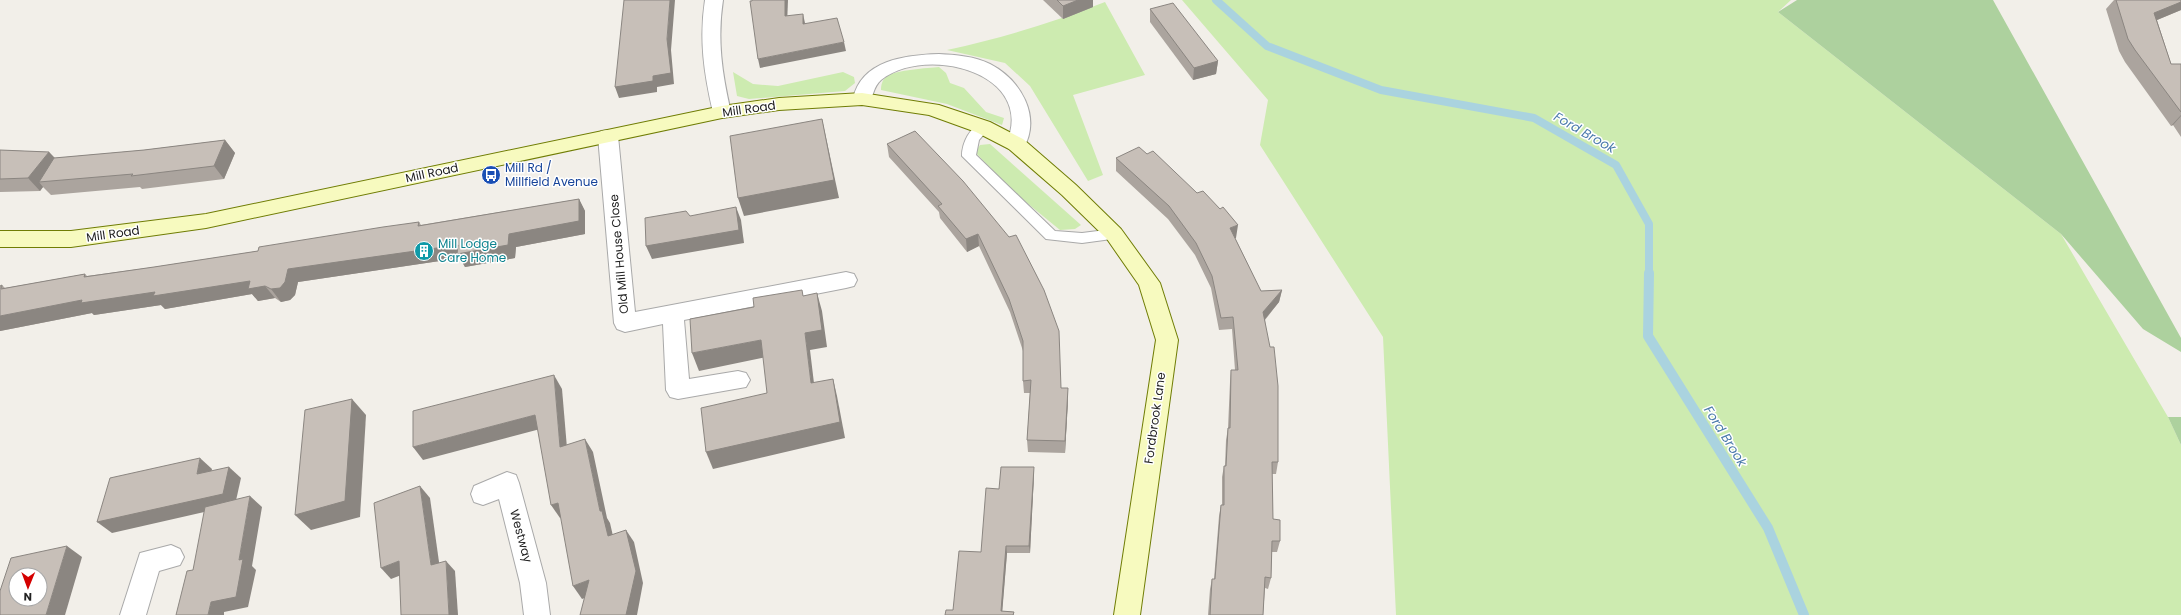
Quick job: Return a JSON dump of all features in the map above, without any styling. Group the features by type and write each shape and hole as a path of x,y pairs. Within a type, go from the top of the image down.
{"street":[{"path":"714,0 709,35 710,65 722,112"},
{"path":"862,99 865,86 871,78 884,69 903,64 932,59 960,62 983,68 1008,88 1017,104 1022,116 1022,129 1016,144"},
{"name":"Mill Road","path":"0,239 71,239 206,221 722,112 779,104 862,99 903,104"},
{"name":"Fordbrook Lane","path":"903,104 932,109 983,127 1016,144 1069,190 1114,234 1149,283 1167,340 1127,615"},
{"name":"Old Mill House Close","path":"608,136 625,323 846,280"},
{"path":"673,314 678,390 738,380"},
{"name":"Westway","path":"483,494 507,482 533,582 537,615"},
{"path":"133,615 149,561 171,557"}],"lane":[{"path":"983,127 972,137 969,148 969,156 1051,235 1064,238 1087,239 1114,234"}],"green space":[{"path":"1182,0 1791,0 1778,12 2061,234 2168,417 2181,445 2181,615 1396,615 1383,337 1260,145 1268,100"},
{"path":"1797,0 1993,0 2181,338 2181,352 2143,329 2061,234 1778,12"},
{"path":"1105,2 1145,75 1073,95 1103,175 1088,181 1030,86 1005,63 947,50 1027,29 1066,17"},
{"path":"939,67 946,73 950,83 964,88 986,112 1004,118 1002,125 947,104 881,90 884,79 891,74"},
{"path":"733,72 753,84 778,86 843,72 854,77 855,83 845,91 749,99 737,96"},
{"path":"990,144 1081,225 1075,229 1060,230 1011,190 975,152 980,145"},
{"path":"2168,417 2181,417 2181,445"}],"building":[{"path":"624,0 670,0 667,39 671,73 653,76 653,81 615,87"},
{"path":"785,0 785,16 803,14 803,24 837,18 844,42 758,59 750,1"},
{"path":"1057,0 1078,0 1063,6"},
{"path":"2116,0 2181,0 2181,2 2154,13 2171,64 2181,64 2181,112 2128,39"},
{"path":"1173,3 1218,61 1194,68 1150,9"},
{"path":"822,119 834,180 738,198 730,136"},
{"path":"915,131 963,181 1009,237 1016,235 1044,290 1059,331 1061,388 1068,388 1065,441 1027,440 1031,380 1023,381 1023,341 1009,299 978,234 966,239 938,206 942,204 887,144"},
{"path":"225,140 214,166 131,176 133,174 39,182 54,158 144,150"},
{"path":"1139,147 1147,154 1153,151 1197,193 1203,191 1220,209 1223,207 1238,225 1230,228 1261,291 1282,290 1263,312 1270,347 1274,347 1278,386 1278,462 1272,462 1273,519 1280,520 1280,541 1272,541 1271,578 1265,577 1263,615 1210,615 1212,579 1215,579 1221,505 1224,505 1224,466 1226,466 1228,428 1230,428 1231,370 1238,370 1233,317 1221,318 1212,276 1196,243 1169,206 1116,158"},
{"path":"0,150 49,152 28,178 0,179"},
{"path":"579,199 579,221 509,234 508,245 457,254 458,245 288,269 285,282 280,288 271,289 265,286 248,289 250,281 153,296 155,292 81,303 82,300 0,316 0,286 2,285 1,289 85,274 84,277 154,267 258,251 259,247 383,227 419,222 418,226"},
{"path":"736,207 739,230 646,246 645,218 686,211 690,216"},
{"path":"802,290 803,296 817,293 822,330 805,333 811,383 833,379 840,422 706,452 701,408 767,393 761,340 692,353 690,319 754,307 753,298"},
{"path":"554,375 560,447 585,439 600,511 602,511 608,536 626,530 636,571 626,615 580,615 589,580 573,586 558,503 551,505 535,415 413,447 413,411"},
{"path":"352,399 345,501 295,515 305,410"},
{"path":"200,458 197,474 229,467 223,494 97,522 110,478"},
{"path":"1001,467 1034,467 1029,546 1006,546 1001,611 1014,612 1013,615 945,615 946,610 953,610 959,551 981,552 986,488 999,489"},
{"path":"420,486 431,565 446,561 449,615 401,615 399,561 381,568 374,503"},
{"path":"250,496 239,560 243,559 236,597 211,602 208,615 176,615 187,571 193,570 205,507"},
{"path":"67,546 46,615 0,615 0,591 11,558"}],"waterway":[{"name":"Ford Brook","path":"1216,0 1267,46 1381,90 1534,118 1616,165 1649,224 1649,273"},
{"name":"Ford Brook","path":"1649,273 1648,336 1768,528 1804,615"}],"place":[{"name":"Mill Rd / Millfield Avenue","path":"491,175"},
{"name":"Mill Lodge Care Home","path":"424,251"}]}
